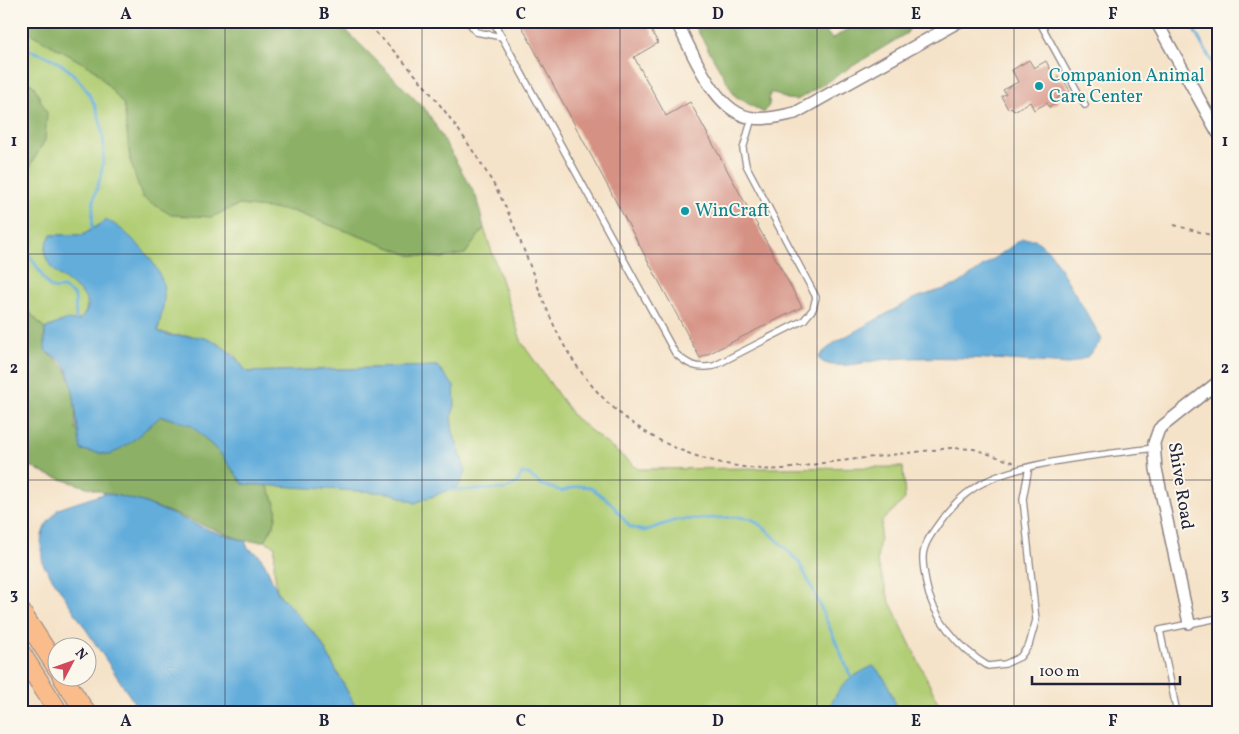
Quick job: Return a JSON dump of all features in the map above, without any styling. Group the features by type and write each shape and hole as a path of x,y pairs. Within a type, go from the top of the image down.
{"highway":[{"path":"21,612 48,654"},
{"path":"21,653 59,713"},
{"path":"68,686 86,713"}],"street":[{"path":"676,21 719,99 733,112 752,118 772,118 795,113 944,25 960,21"},
{"path":"1156,21 1218,133"},
{"name":"Shive Road","path":"1188,623 1156,469 1155,436 1160,429 1218,382"}],"lane":[{"path":"468,21 476,32 502,37"},
{"path":"493,21 675,353 686,363 699,368 714,366 804,320 813,309 816,297 746,165 743,149 752,118"},
{"path":"1038,21 1085,105"},
{"path":"1030,467 1023,499 1036,620 1029,644 1020,657 1005,664 988,666 960,646 940,618 928,590 922,559 927,540 947,510 974,488 999,476 1030,467 1154,448"},
{"path":"1177,713 1160,630 1218,618"}],"path":[{"path":"364,21 425,84 455,124 494,186 559,335 580,370 601,397 650,436 683,452 724,464 764,469 950,448 974,449 1030,467"},
{"path":"1174,225 1218,237"}],"green space":[{"path":"21,21 337,21 427,111 476,196 484,228 465,254 442,258 410,255 292,211 239,205 211,217 171,215 142,197 130,160 124,105 95,70 21,28"},
{"path":"692,21 746,21 752,25 759,21 840,21 825,30 832,39 861,21 913,21 907,33 797,100 787,99 770,92 769,105 764,113 735,96"},
{"path":"21,28 95,70 124,105 130,160 211,217 239,205 292,211 410,255 465,254 484,228 522,343 574,417 638,469 903,467 905,499 882,521 877,561 890,602 943,713 356,713 277,590 274,569 275,546 265,541 276,519 276,507 267,485 391,493 415,503 439,494 466,471 453,432 451,418 455,405 445,375 437,366 246,372 234,354 190,336 175,336 158,331 164,291 148,256 107,220 83,235 51,235 59,275 69,281 82,294 85,298 86,310 85,314 76,321 52,325 45,329 21,303 21,182 45,140 34,86 21,78"},
{"path":"21,78 34,86 47,113 45,140 21,182"},
{"path":"21,303 45,329 44,340 48,354 64,368 73,386 76,430 161,416 191,425 221,454 243,484 267,485 276,507 276,519 265,541 245,541 143,502 48,475 21,461"}],"water":[{"path":"107,220 125,232 143,250 158,271 164,297 158,331 169,335 198,337 215,342 229,352 247,372 437,366 454,386 455,405 451,418 453,432 466,471 459,486 415,503 391,493 243,484 221,454 191,425 161,416 131,442 110,455 81,450 70,378 61,361 45,350 45,329 65,320 78,321 87,309 86,300 79,291 48,263 45,250 51,235 83,235"},
{"path":"1022,239 1035,239 1051,253 1099,334 1102,340 1087,357 1069,364 979,358 934,358 889,359 852,365 833,365 819,359 820,355 834,343 915,298 957,285"},
{"path":"106,493 143,502 212,531 245,541 248,548 259,555 265,564 278,593 320,640 359,713 141,713 98,648 98,636 90,636 43,564 42,534 58,509"},
{"path":"873,666 886,681 899,713 827,713 840,689 850,679"}],"building":[{"name":"WinCraft","path":"519,21 646,21 658,43 634,57 666,116 690,102 802,307 700,358"},
{"name":"Companion Animal Care Center","path":"1029,60 1034,68 1046,61 1054,76 1057,75 1060,81 1063,79 1070,91 1057,98 1059,102 1049,107 1047,103 1034,110 1030,102 1014,111 1012,107 1008,109 1001,96 1006,94 1003,90 1018,82 1012,70"}],"waterway":[{"path":"1189,21 1218,73"},
{"path":"21,49 42,54 60,63 75,76 87,91 96,109 102,128 104,148 101,173 93,203 92,230"},
{"path":"21,245 49,286 64,288 75,296 76,320"},
{"path":"449,490 506,489 517,483 522,473 528,474 542,485 562,491 579,486 590,487 610,502 630,527 644,531 676,520 738,517 752,519 768,531 799,562 851,677"}],"place":[{"name":"Companion Animal Care Center","path":"1039,86"},
{"name":"WinCraft","path":"685,211"}]}
